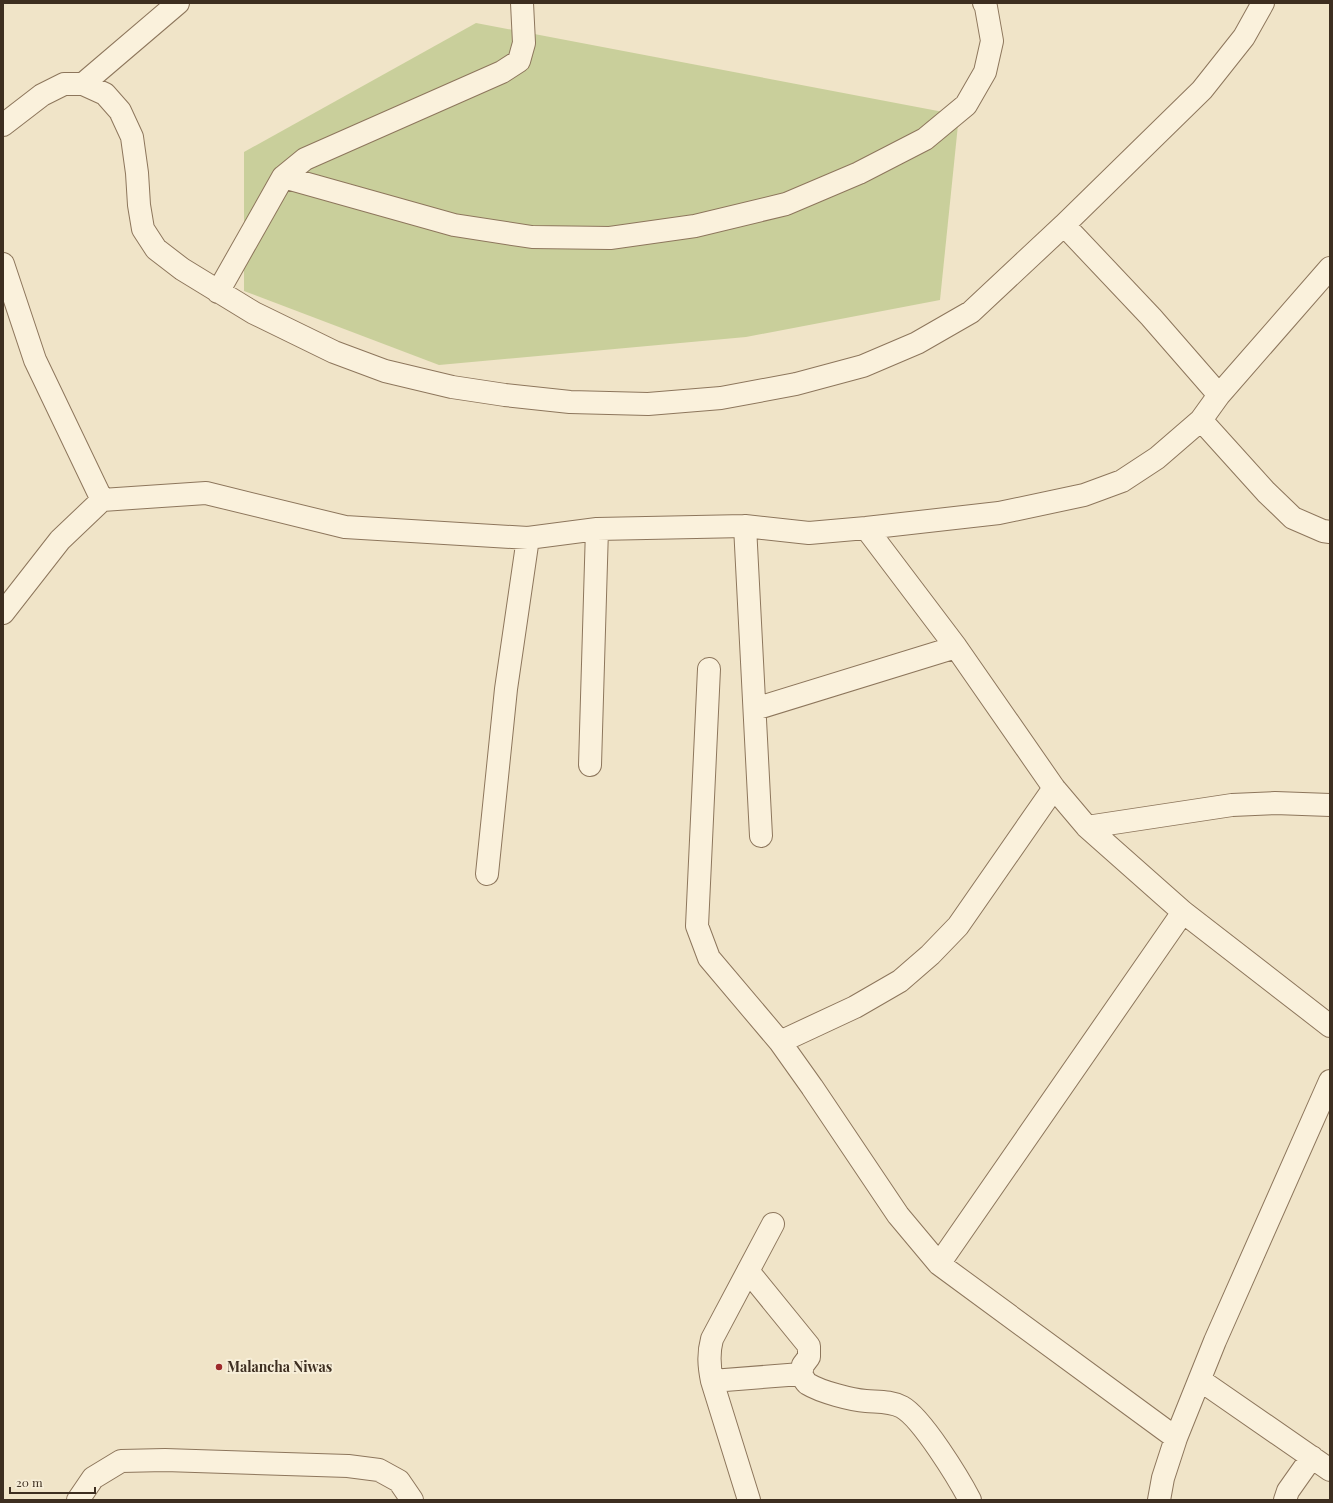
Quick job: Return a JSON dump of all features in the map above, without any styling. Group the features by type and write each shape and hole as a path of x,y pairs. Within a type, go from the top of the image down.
{"street":[{"path":"83,84 178,3"},
{"path":"218,292 283,177 306,159 502,72 519,61 524,43 522,3"},
{"path":"283,177 454,225 532,237 610,238 695,226 786,204 859,173 925,139 966,105 985,72 992,41 984,3"},
{"path":"3,125 42,95 64,84 83,84 104,94 120,111 132,137 143,230 156,249 182,269 254,313 334,352 385,371 452,387 505,395 570,402 648,404 721,398 796,384 863,366 917,343 971,312 1064,225 1202,90 1244,37 1263,3"},
{"path":"1064,225 1151,317 1219,395"},
{"path":"3,264 35,360 102,500"},
{"path":"3,613 60,540 102,500 206,493 345,527 528,538 597,529 745,526 809,533 999,513 1084,495 1122,482 1157,458 1201,420 1219,395 1330,268"},
{"path":"1201,420 1266,492 1294,518 1322,531 1330,532"},
{"path":"745,526 761,836"},
{"path":"866,528 956,647 1054,788 1087,827 1183,912 1326,1017"},
{"path":"590,765 597,529"},
{"path":"486,874 506,689 528,538"},
{"path":"755,709 956,647"},
{"path":"709,669 697,926 709,958 780,1042 898,1215 939,1264 1176,1438"},
{"path":"780,1042 855,1007 900,981 930,955 958,926 1054,788"},
{"path":"1087,827 1232,805 1275,803 1330,804"},
{"path":"939,1264 1183,912"},
{"path":"1159,1500 1163,1478 1176,1438 1215,1341 1330,1081"},
{"path":"749,1500 712,1382 709,1366 709,1352 712,1339 773,1224"},
{"path":"748,1271 809,1346 809,1356 803,1366 801,1374"},
{"path":"712,1382 801,1374"},
{"path":"801,1374 808,1383 845,1398 866,1401 885,1401 903,1407 934,1442 970,1500"},
{"path":"1200,1380 1330,1470"},
{"path":"1285,1500 1288,1491 1312,1457"},
{"path":"78,1500 93,1478 120,1461 165,1460 348,1466 379,1470 400,1481 412,1500"}],"green space":[{"path":"476,23 959,115 940,300 746,337 439,365 244,291 244,152"}],"place":[{"name":"Malancha Niwas","path":"219,1367"}]}
